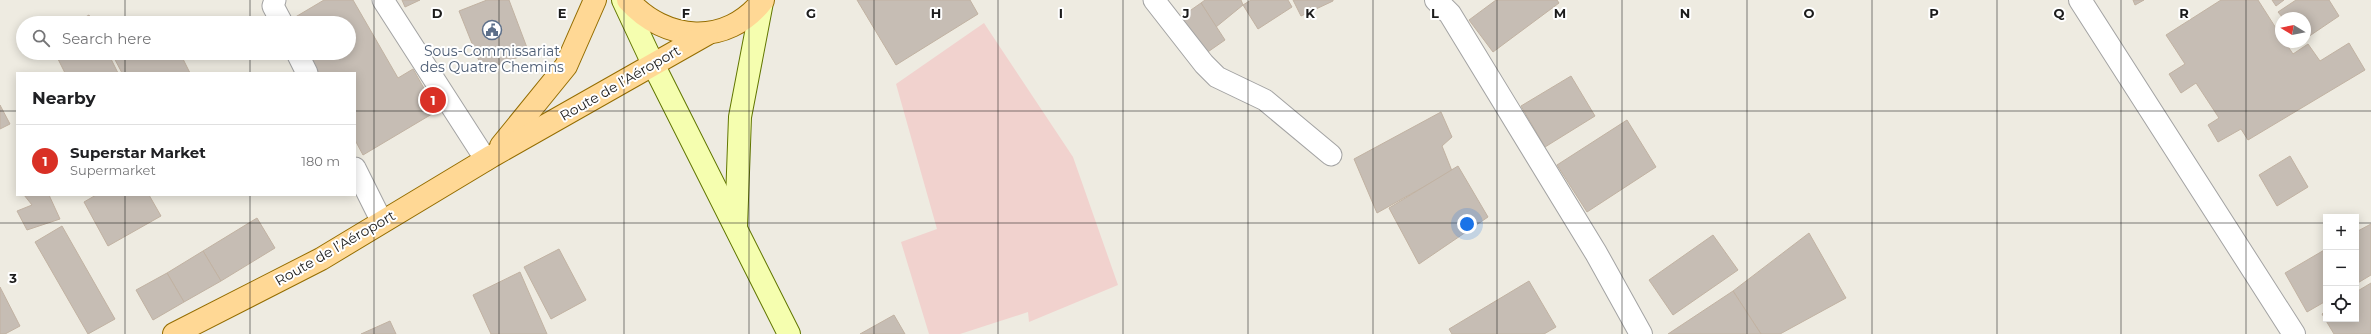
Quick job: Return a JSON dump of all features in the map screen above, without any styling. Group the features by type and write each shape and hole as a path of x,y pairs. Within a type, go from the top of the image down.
{"main road":[{"name":"Route de l’Aéroport","path":"489,158 566,66 595,0"},
{"path":"623,0 653,64 789,334"},
{"path":"628,0 641,14 671,30 707,34"},
{"name":"Route de l’Aéroport","path":"174,334 321,260 489,158 653,64 707,34 737,23 762,1"},
{"path":"736,228 740,117 762,1"}],"street":[{"path":"1436,0 1450,14 1596,253 1641,334"},
{"path":"2080,0 2294,334"}],"lane":[{"path":"275,0 273,6 278,16"},
{"path":"383,0 489,158"},
{"path":"1154,0 1204,64 1217,77 1264,100 1331,155"},
{"path":"300,60 306,72"},
{"path":"356,170 382,222"}],"shaded area":[{"path":"984,23 1073,157 1118,285 1029,322 1028,312 960,334 929,334 901,242 937,229 896,84"}],"building":[{"path":"324,0 353,0 398,78 413,69 437,111 363,155 356,142 356,72 315,72 309,60 356,60 356,16 297,16"},
{"path":"402,0 420,0 405,7"},
{"path":"487,0 509,0 529,53 483,71 459,11"},
{"path":"857,0 970,0 978,14 896,65"},
{"path":"1205,0 1241,0 1243,5 1216,27 1201,3"},
{"path":"1251,0 1288,0 1292,7 1258,29 1243,5"},
{"path":"1293,0 1333,0 1333,1 1301,16"},
{"path":"1496,0 1557,0 1559,3 1493,52 1469,20"},
{"path":"2133,0 2144,0 2135,5"},
{"path":"2221,0 2258,0 2275,27 2275,48 2289,48 2293,54 2302,48 2311,48 2320,61 2349,43 2365,70 2248,140 2241,129 2218,142 2208,125 2219,118 2196,83 2181,93 2169,74 2185,64 2166,35"},
{"path":"2272,0 2284,0 2276,6"},
{"path":"2296,0 2329,0 2339,16 2311,35 2311,12 2278,12"},
{"path":"1201,3 1225,40 1202,56 1178,19"},
{"path":"58,60 112,60 118,72 64,72"},
{"path":"115,60 184,60 190,72 121,72"},
{"path":"1571,76 1595,116 1545,147 1521,106"},
{"path":"0,105 10,124 0,129"},
{"path":"1441,112 1452,137 1442,146 1452,171 1377,213 1354,159"},
{"path":"1627,120 1656,167 1587,212 1557,165"},
{"path":"2290,156 2308,187 2277,206 2259,175"},
{"path":"1458,166 1488,217 1419,264 1389,208"},
{"path":"25,196 49,196 60,219 27,230 17,211 32,205"},
{"path":"94,196 150,196 161,216 108,246 84,202"},
{"path":"257,218 275,248 221,281 203,251"},
{"path":"2371,224 2371,275 2359,282 2359,250 2359,230"},
{"path":"62,226 115,319 88,334 35,242"},
{"path":"1809,233 1846,298 1780,334 1761,334 1733,291"},
{"path":"1713,235 1738,270 1673,315 1649,280"},
{"path":"559,249 586,300 551,319 524,267"},
{"path":"203,251 221,281 184,302 167,273"},
{"path":"2323,251 2323,303 2307,312 2285,273"},
{"path":"520,272 547,334 491,334 473,295"},
{"path":"167,273 184,302 153,320 136,290"},
{"path":"1529,281 1556,327 1544,334 1452,334 1449,329"},
{"path":"2371,283 2371,334 2334,334 2327,322 2359,322 2359,290"},
{"path":"0,287 20,326 5,334 0,334"},
{"path":"1733,291 1761,334 1668,334"},
{"path":"894,315 905,334 860,334"},
{"path":"390,321 396,334 361,334"}],"place":[{"name":"Sous-Commissariat des Quatre Chemins","path":"492,30"},
{"name":"Superstar Market","path":"433,100"}]}
